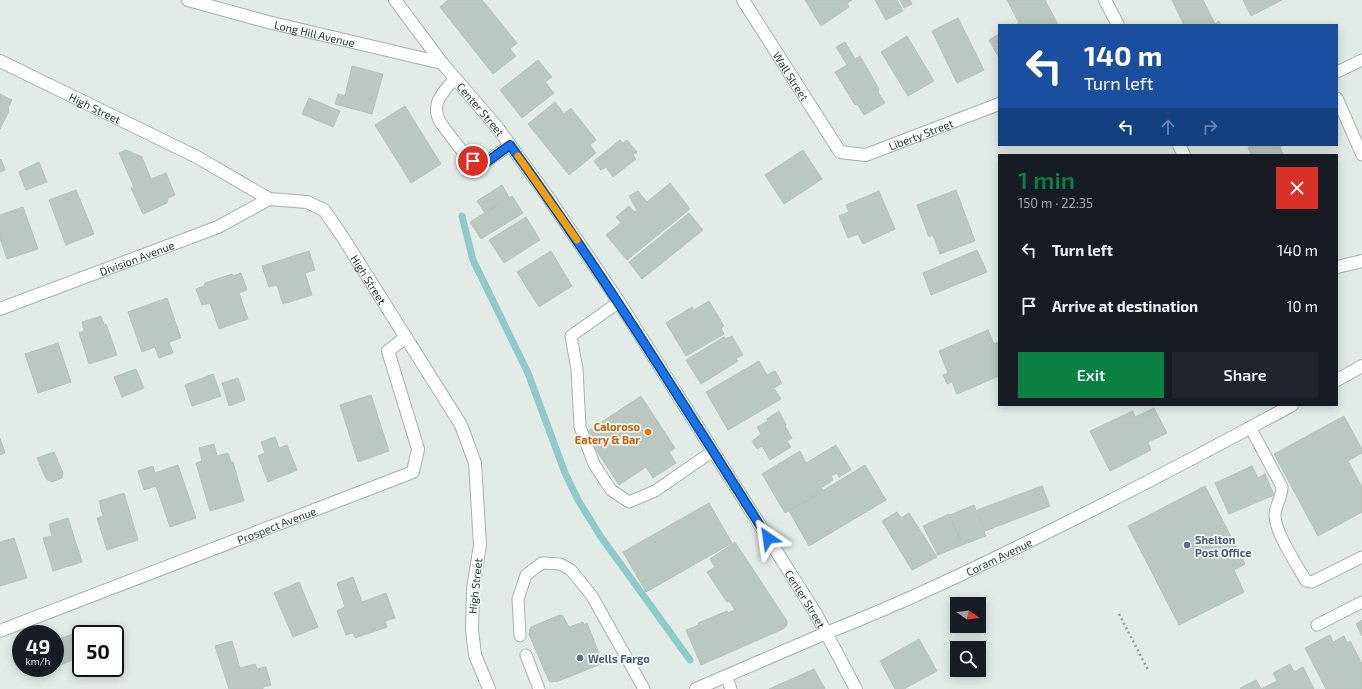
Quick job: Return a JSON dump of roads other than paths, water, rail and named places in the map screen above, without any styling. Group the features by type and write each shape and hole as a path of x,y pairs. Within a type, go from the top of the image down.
{"street":[{"name":"Long Hill Avenue","path":"188,0 268,22 442,63"},
{"name":"Center Street","path":"394,0 442,63 497,127 550,200 619,302 816,614 856,689"},
{"name":"Wall Street","path":"743,0 840,152"},
{"path":"1105,0 1117,24"},
{"name":"High Street","path":"0,61 197,156 269,199 307,202 324,210 342,236 461,425 475,463 480,545 473,589 472,630 475,655 489,689"},
{"name":"Liberty Street","path":"840,152 866,155 998,104"},
{"name":"Division Avenue","path":"0,309 218,227 269,199"},
{"path":"1338,267 1362,261"},
{"name":"Prospect Avenue","path":"0,631 413,472 418,448 388,351 406,337"},
{"path":"1338,379 1362,366"},
{"name":"Coram Avenue","path":"696,689 826,633 873,615 975,568 1086,513 1290,406"}],"lane":[{"path":"1338,72 1362,60"},
{"path":"455,78 440,98 436,108 437,116 440,122 466,154 476,164 480,165 510,145"},
{"path":"1338,100 1362,155"},
{"path":"619,302 571,336 577,369 580,427 594,464 611,490 629,502 655,491 713,451"},
{"path":"1250,427 1282,487 1282,494 1275,513 1276,524 1280,535 1306,581 1312,582 1362,557"},
{"path":"520,636 518,598 526,575 542,563 560,564 571,570 592,596 644,689"},
{"path":"1317,625 1362,602"},
{"path":"526,656 538,689"},
{"path":"726,676 730,689"}],"waterway":[{"path":"462,216 473,260 528,373 565,473 578,500 601,537 690,660"}],"place":[{"name":"Caloroso Eatery & Bar","path":"648,432"},
{"name":"Shelton Post Office","path":"1187,545"},
{"name":"Wells Fargo","path":"580,658"}]}
